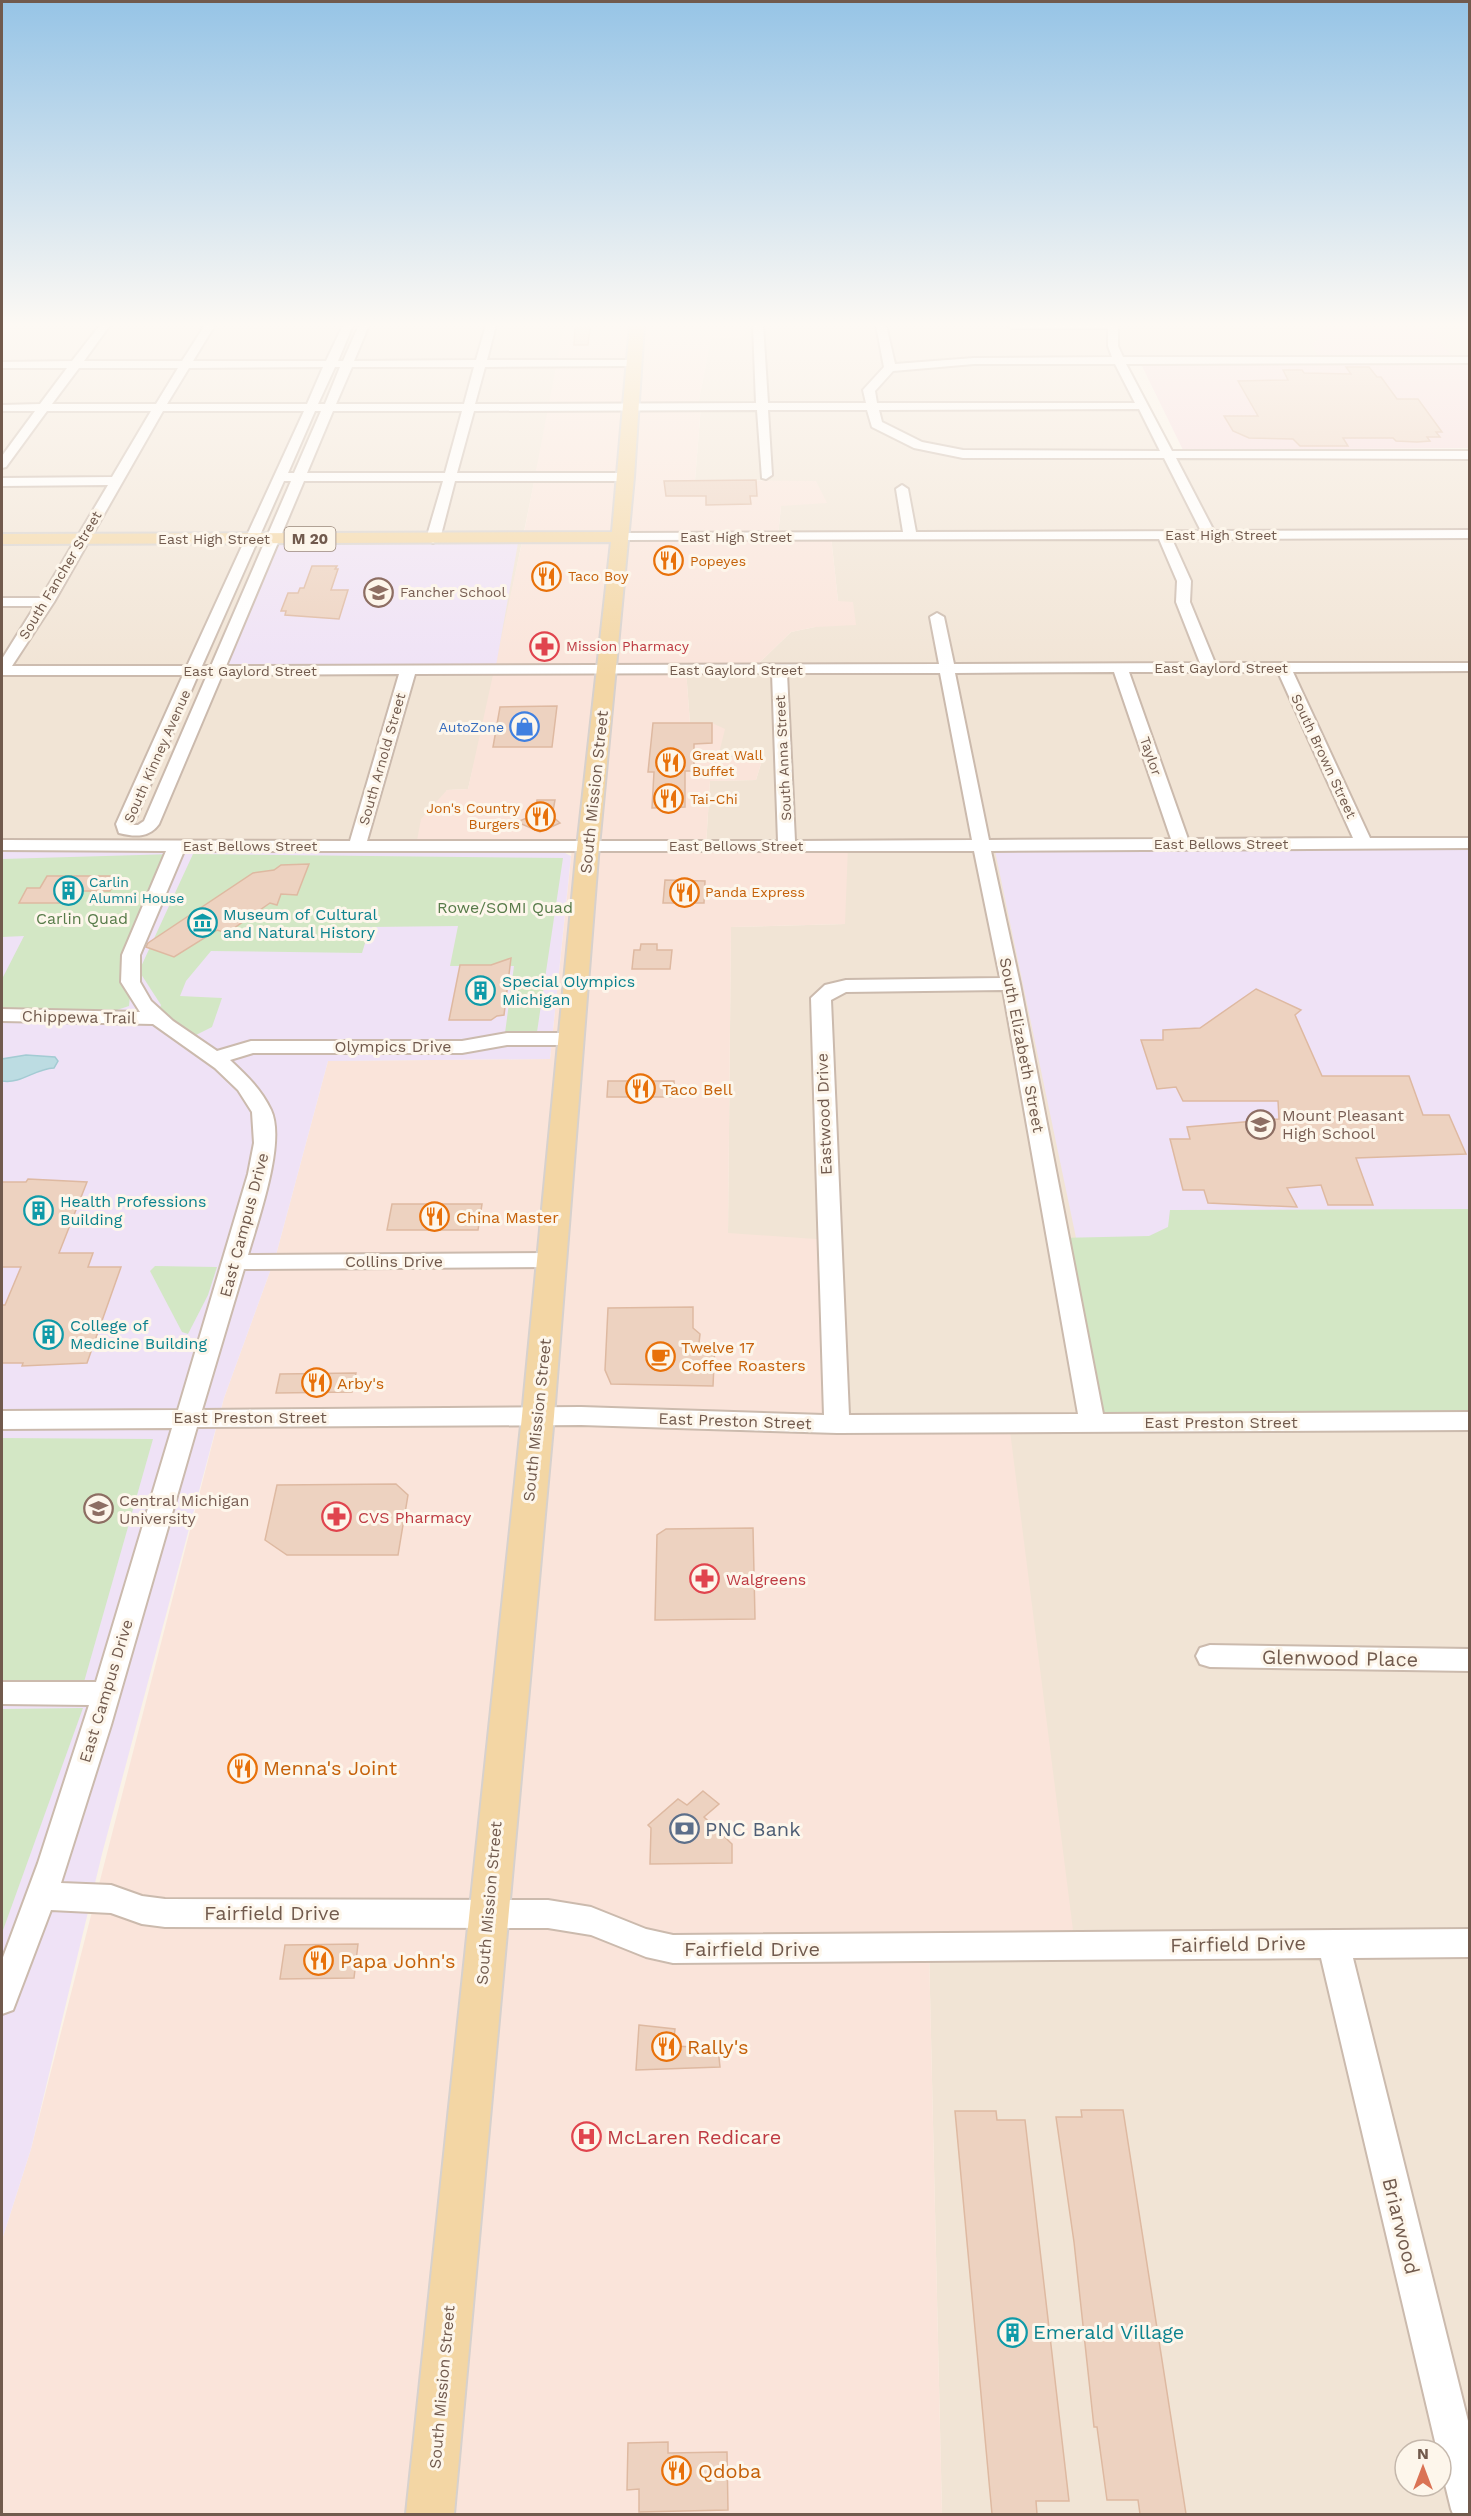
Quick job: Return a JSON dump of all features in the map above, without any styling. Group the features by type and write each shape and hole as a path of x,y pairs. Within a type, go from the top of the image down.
{"main road":[{"name":"South Mission Street","path":"430,2514 553,1260 588,846 628,442"},
{"name":"East High Street","path":"2,539 619,537"}],"street":[{"path":"2,465 18,442"},
{"name":"South Fancher Street","path":"2,670 47,602 139,442"},
{"name":"South Kinney Avenue","path":"296,442 124,824 125,829 142,831 151,824 313,442"},
{"path":"440,539 465,442"},
{"path":"764,442 766,475"},
{"path":"912,442 963,454 1470,455"},
{"path":"1161,442 1210,535"},
{"path":"279,477 626,477"},
{"path":"2,482 115,481"},
{"path":"902,489 910,535"},
{"name":"East High Street","path":"619,537 1470,534"},
{"path":"1164,535 1184,581 1183,602 1209,668"},
{"path":"2,602 47,602"},
{"name":"South Elizabeth Street","path":"937,617 981,845 1011,984 1092,1423"},
{"name":"South Brown Street","path":"1284,668 1364,844"},
{"name":"East Gaylord Street","path":"2,670 216,672 1470,668"},
{"name":"Taylor","path":"1120,669 1181,844"},
{"name":"South Anna Street","path":"779,670 787,846"},
{"name":"South Arnold Street","path":"357,846 408,671"},
{"name":"East Bellows Street","path":"2,845 787,846 1470,843"},
{"name":"East Campus Drive","path":"2,1999 42,1896 105,1694 235,1262 261,1165 267,1126 262,1107 251,1090 214,1059 157,1018 140,1001 130,975 130,961 177,846"},
{"name":"Eastwood Drive","path":"837,1424 821,998 832,990 846,986 1011,984"},
{"name":"Chippewa Trail","path":"2,1015 157,1018"},
{"name":"Olympics Drive","path":"214,1059 251,1047 462,1047 507,1039 573,1039"},
{"name":"Collins Drive","path":"235,1262 553,1260"},
{"name":"East Preston Street","path":"2,1420 538,1416 837,1424 1470,1421"},
{"name":"Glenwood Place","path":"1210,1656 1470,1660"},
{"path":"2,1693 105,1694"},
{"name":"Fairfield Drive","path":"42,1896 111,1899 142,1910 165,1913 488,1912 574,1917 604,1926 651,1946 673,1949 929,1949 1333,1942 1470,1943"},
{"name":"Briarwood","path":"1333,1942 1470,2510"}],"shaded area":[{"path":"2,442 542,442 494,679 468,789 447,790 416,846 2,845"},
{"path":"541,442 698,442 695,480 816,481 827,503 781,506 778,536 831,536 838,601 853,602 856,625 815,627 791,632 752,670 686,670 690,723 712,723 725,729 718,757 763,757 756,780 710,781 706,846 848,846 845,924 731,927 728,1233 830,1240 837,1424 1009,1423 1075,1946 929,1949 942,2514 2,2514 2,2240 31,2149 224,1398 276,1255 328,1061 550,1059 572,848 416,846 421,819 447,790 468,789"},
{"path":"698,442 1161,442 1167,455 1469,455 1469,2514 942,2514 929,1949 837,1424 728,1234 731,927 845,924 706,847 710,781 756,780 763,757 718,757 690,723 686,670 752,670 791,632 815,627 838,601 831,536 778,537 781,506 763,480 695,481"},
{"path":"1179,442 1469,442 1469,448 1183,450"},
{"name":"Fancher School","path":"270,543 518,543 495,671 216,672"},
{"name":"Mount Pleasant High School","path":"1469,849 1469,1397 1110,1400 995,851"},
{"name":"Central Michigan University","path":"2,851 565,853 571,856 550,1059 328,1061 276,1255 224,1398 102,1854 31,2149 2,2240"}],"green space":[{"name":"Carlin Quad","path":"174,854 135,946 129,1006 117,1010 2,1009 2,979 24,936 2,937 2,859"},
{"name":"Rowe/SOMI Quad","path":"193,854 563,858 537,1032 505,1033 514,966 450,966 458,926 370,927 362,953 211,951 186,981 180,996 222,998 212,1027 196,1035 158,1012 161,1005 139,971"},
{"path":"1469,1209 1469,1421 1092,1423 1058,1238 1149,1236 1168,1227 1170,1210"},
{"path":"155,1266 217,1267 208,1295 188,1334 182,1332 150,1271"},
{"path":"2,1438 153,1439 84,1682 2,1681"},
{"path":"83,1708 2,1933 2,1709"}],"water":[{"path":"26,1055 55,1057 58,1061 54,1068 16,1080 2,1081 2,1059"}],"building":[{"path":"1296,442 1346,442 1348,446 1300,446"},
{"path":"756,480 757,496 750,496 751,504 706,505 706,496 666,496 664,481"},
{"name":"Popeyes","path":"661,552 678,552 678,570 660,570"},
{"path":"312,566 337,566 331,590 348,590 339,619 285,615 286,611 281,611 288,593 298,593 300,588 304,588"},
{"name":"Taco Boy","path":"537,567 557,567 557,582 535,584"},
{"name":"AutoZone","path":"557,706 552,747 493,747 500,707"},
{"path":"653,723 712,723 712,743 694,744 694,771 685,771 685,807 652,808 654,772 648,772"},
{"name":"Jon's Country Burgers","path":"537,800 555,800 552,816 560,823 540,832 517,822 534,815"},
{"path":"309,864 297,895 281,894 277,905 270,903 227,933 217,930 174,957 146,947 148,943 253,873 274,870 281,865"},
{"name":"Carlin Alumni House","path":"47,876 117,876 110,891 80,891 74,903 19,903 27,888 40,888"},
{"name":"Panda Express","path":"665,880 705,881 704,903 663,903"},
{"path":"641,944 657,944 657,950 672,950 670,969 632,969 634,950 640,950"},
{"name":"Special Olympics Michigan","path":"511,958 504,1015 491,1020 449,1020 460,965 491,965"},
{"path":"1256,989 1301,1010 1295,1015 1322,1076 1409,1076 1423,1115 1449,1115 1466,1154 1356,1158 1373,1205 1328,1205 1321,1185 1287,1188 1297,1207 1208,1203 1204,1190 1183,1190 1170,1139 1190,1139 1187,1127 1279,1119 1278,1101 1183,1101 1176,1087 1157,1089 1141,1040 1163,1040 1163,1030 1200,1028"},
{"name":"Taco Bell","path":"608,1081 674,1081 674,1097 607,1097"},
{"path":"28,1179 87,1182 59,1253 93,1253 88,1267 121,1267 87,1363 22,1366 23,1363 2,1363 2,1305 5,1305 21,1267 2,1267 2,1182 26,1182"},
{"name":"China Master","path":"392,1204 482,1204 478,1230 387,1230"},
{"name":"Twelve 17 Coffee Roasters","path":"693,1307 693,1328 700,1334 699,1343 715,1343 713,1386 611,1384 605,1370 608,1308"},
{"name":"Arby's","path":"356,1373 352,1392 276,1393 280,1374"},
{"name":"CVS Pharmacy","path":"396,1484 408,1495 398,1555 287,1555 265,1540 277,1485"},
{"name":"Walgreens","path":"753,1528 755,1619 655,1620 657,1535 666,1529"},
{"name":"PNC Bank","path":"703,1791 719,1804 704,1817 732,1844 732,1863 650,1864 651,1828 648,1825 678,1799 687,1805"},
{"name":"Papa John's","path":"358,1944 354,1978 280,1979 285,1945"},
{"name":"Rally's","path":"639,2025 675,2029 673,2046 718,2048 720,2067 636,2070"},
{"name":"Emerald Village","path":"1081,2110 1123,2110 1186,2514 1140,2514 1138,2500 1107,2500 1097,2427 1094,2427 1074,2242 1056,2117 1082,2117"},
{"name":"Emerald Village","path":"955,2111 996,2111 997,2120 1025,2120 1069,2501 1036,2501 1037,2514 992,2514"},
{"name":"Qdoba","path":"668,2442 668,2453 727,2452 728,2510 639,2512 639,2489 627,2490 628,2443"}],"place":[{"name":"Popeyes","path":"669,561"},
{"name":"Taco Boy","path":"547,576"},
{"name":"Fancher School","path":"379,592"},
{"name":"Mission Pharmacy","path":"545,646"},
{"name":"AutoZone","path":"525,727"},
{"name":"Great Wall Buffet","path":"671,763"},
{"name":"Tai-Chi","path":"669,799"},
{"name":"Jon's Country Burgers","path":"541,816"},
{"name":"Carlin Alumni House","path":"68,890"},
{"name":"Panda Express","path":"684,892"},
{"name":"Museum of Cultural and Natural History","path":"202,923"},
{"name":"Special Olympics Michigan","path":"481,990"},
{"name":"Taco Bell","path":"641,1089"},
{"name":"Mount Pleasant High School","path":"1261,1124"},
{"name":"Health Professions Building","path":"39,1210"},
{"name":"China Master","path":"435,1217"},
{"name":"College of Medicine Building","path":"49,1334"},
{"name":"Twelve 17 Coffee Roasters","path":"660,1356"},
{"name":"Arby's","path":"316,1383"},
{"name":"Central Michigan University","path":"98,1509"},
{"name":"CVS Pharmacy","path":"337,1517"},
{"name":"Walgreens","path":"705,1579"},
{"name":"Menna's Joint","path":"242,1768"},
{"name":"PNC Bank","path":"684,1829"},
{"name":"Papa John's","path":"319,1961"},
{"name":"Rally's","path":"666,2047"},
{"name":"McLaren Redicare","path":"586,2137"},
{"name":"Emerald Village","path":"1012,2332"},
{"name":"Qdoba","path":"677,2471"}]}
